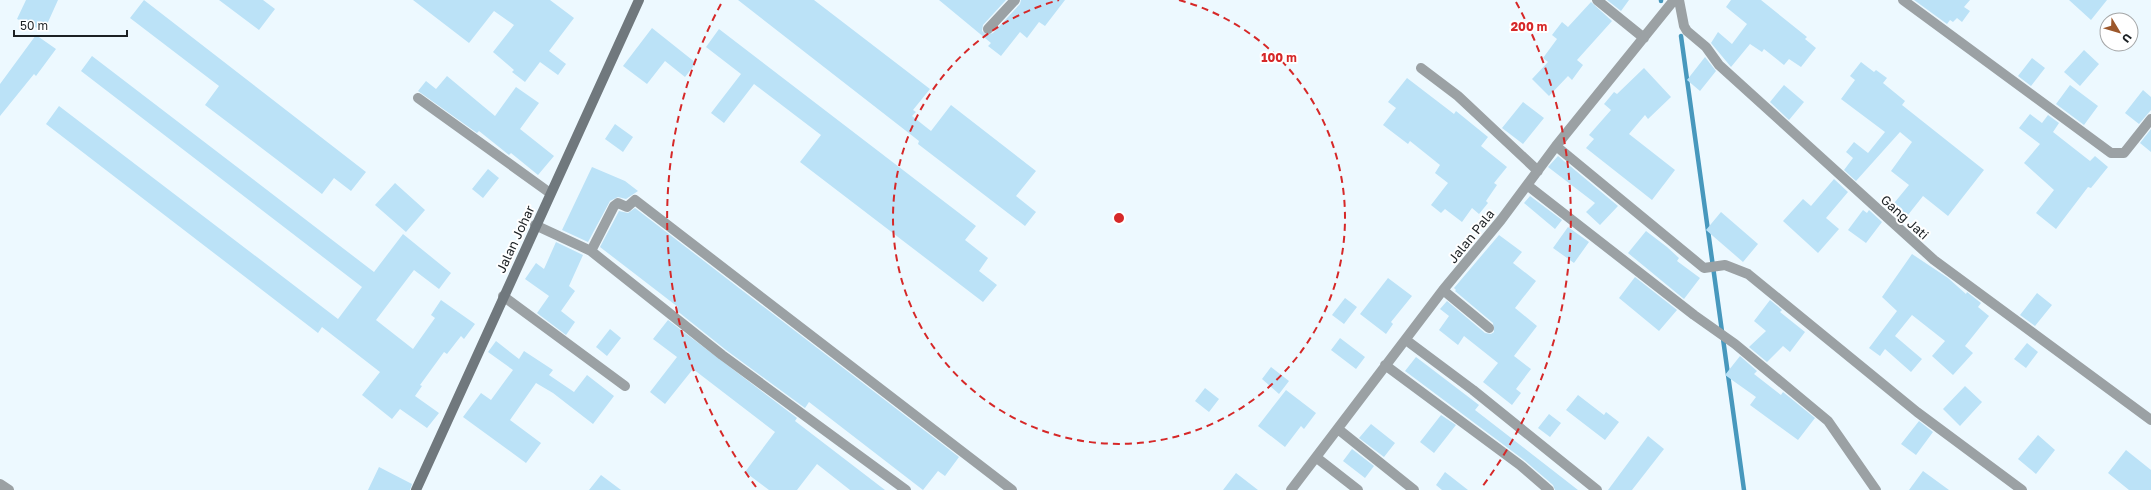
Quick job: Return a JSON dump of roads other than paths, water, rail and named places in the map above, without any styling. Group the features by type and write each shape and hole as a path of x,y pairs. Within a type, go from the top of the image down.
{"street":[{"name":"Jalan Johar","path":"416,490 535,225 639,0"},
{"path":"988,29 1015,0"},
{"path":"1598,0 1644,38"},
{"name":"Jalan Pala","path":"1291,490 1317,458 1443,290 1501,220 1556,146 1674,0"},
{"name":"Gang Jati","path":"1679,0 1684,26 1706,47 1720,65 1924,252 2151,420"},
{"path":"1904,0 2110,153 2124,153 2151,119"},
{"path":"1421,68 1458,96 1538,171"},
{"path":"418,98 550,193"},
{"path":"1556,146 1704,268 1725,265 1748,274 1917,412 2022,490"},
{"path":"1527,184 1694,316 1735,344 1828,421 1876,490"},
{"path":"591,251 614,206 618,203 627,207 635,200 1012,490"},
{"path":"535,225 591,251 862,462 906,490"},
{"path":"1443,290 1489,328"},
{"path":"503,296 625,386"},
{"path":"1406,340 1473,390 1597,490"},
{"path":"1385,366 1520,465 1549,490"},
{"path":"1338,429 1414,490"},
{"path":"1317,458 1358,490"},
{"path":"0,484 9,490"}],"waterway":[{"path":"1681,36 1744,490"}]}
